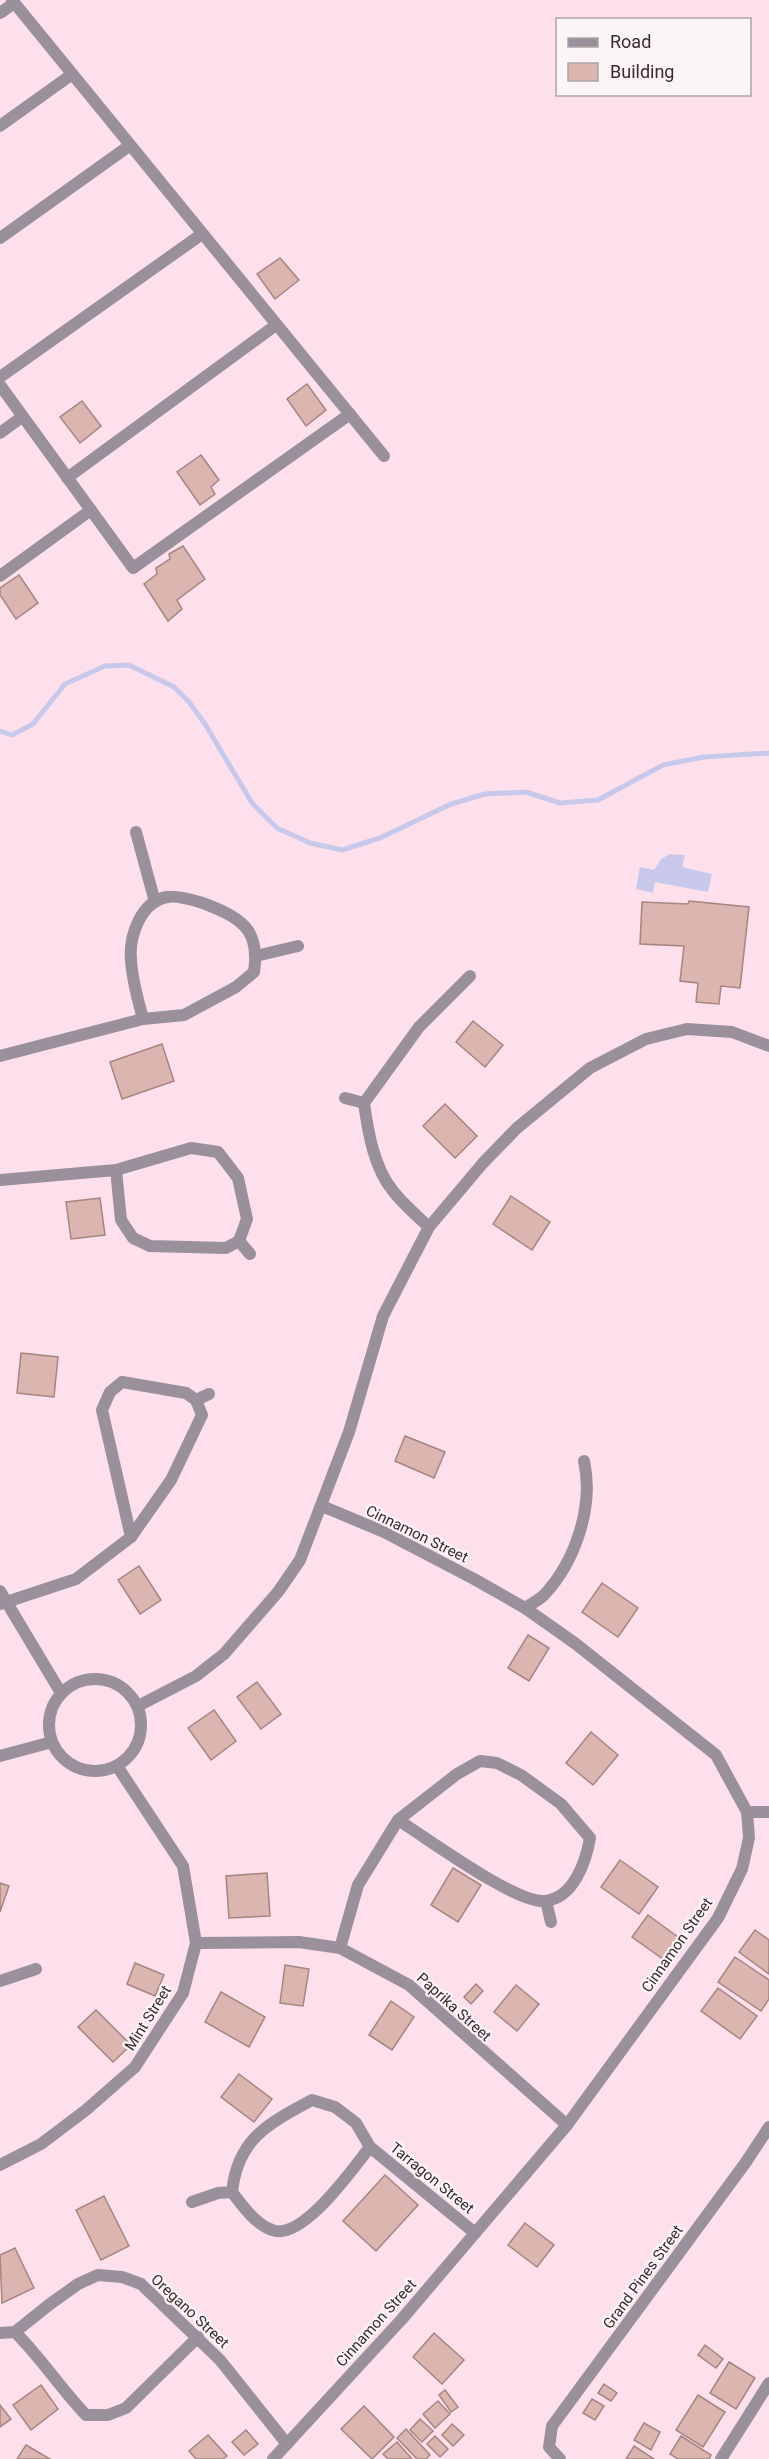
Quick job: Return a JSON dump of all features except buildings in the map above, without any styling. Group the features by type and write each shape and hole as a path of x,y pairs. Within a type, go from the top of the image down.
{"street":[{"path":"0,12 13,1 71,75 384,456"},
{"path":"0,126 71,75"},
{"path":"0,238 129,146"},
{"path":"0,377 202,234"},
{"path":"67,478 276,325"},
{"path":"0,385 133,568 351,414"},
{"path":"0,433 22,417"},
{"path":"0,576 91,510"},
{"path":"136,832 155,902"},
{"path":"0,1056 143,1019 184,1016 236,987 254,972 256,956 249,931 224,911 192,900 168,896 155,902 139,920 132,946 131,959 143,1019"},
{"path":"256,956 298,946"},
{"path":"429,1227 392,1190 380,1168 368,1129 364,1103 372,1089 419,1028 470,976"},
{"path":"138,1706 196,1676 224,1654 278,1592 300,1560 349,1432 383,1317 429,1227 483,1163 517,1128 590,1068 645,1039 687,1029 732,1032 769,1046"},
{"path":"345,1098 364,1103"},
{"path":"0,1180 116,1170 191,1148 218,1152 238,1178 243,1199 247,1219 238,1241 226,1248 150,1246 133,1238 121,1221 116,1170"},
{"path":"238,1241 250,1254"},
{"path":"61,1693 2,1599 76,1579 131,1537 171,1480 202,1415 196,1400 186,1393 122,1382 110,1392 102,1410 131,1537"},
{"path":"196,1400 209,1394"},
{"path":"525,1608 544,1595 570,1557 588,1494 584,1461"},
{"name":"Cinnamon Street","path":"273,2459 402,2319 567,2125 718,1918 742,1869 749,1838 747,1812 716,1755 576,1644 525,1608 384,1533 322,1506"},
{"path":"87,1679 103,1679 117,1684 129,1693 138,1706 141,1733 136,1747 128,1758 117,1766 92,1772 79,1769 67,1762 52,1742 49,1716 61,1693 73,1683 87,1679"},
{"path":"0,1756 52,1742"},
{"path":"340,1948 358,1885 398,1820 457,1774 480,1761 497,1763 521,1776 561,1804 590,1838 586,1861 566,1892 546,1901 519,1897 398,1820"},
{"name":"Mint Street","path":"0,2165 41,2144 86,2110 135,2067 183,1993 196,1943 183,1866 117,1766"},
{"path":"747,1812 769,1812"},
{"path":"546,1901 552,1922"},
{"name":"Paprika Street","path":"196,1943 298,1942 340,1948 409,1985 567,2125"},
{"path":"0,1981 36,1969"},
{"name":"Tarragon Street","path":"370,2147 321,2205 306,2220 288,2232 272,2231 256,2219 232,2192 234,2174 243,2152 260,2129 312,2100 335,2107 356,2123 370,2147 475,2233"},
{"name":"Grand Pines Street","path":"560,2459 549,2447 552,2426 746,2162 769,2127"},
{"path":"192,2202 218,2193 232,2192"},
{"name":"Oregano Street","path":"15,2332 69,2291 98,2275 122,2277 141,2284 220,2360 287,2444"},
{"path":"0,2333 15,2332 39,2356 54,2380 86,2415 108,2415 126,2408 198,2337"},
{"path":"720,2459 769,2383"}],"water":[{"path":"670,854 685,855 682,867 712,874 708,892 655,882 653,893 636,889 640,867 654,870 661,859"}],"waterway":[{"path":"0,731 12,735 33,724 65,684 105,666 129,665 174,687 189,702 205,724 252,803 277,828 310,843 342,850 380,838 451,804 485,794 526,792 560,803 598,800 663,765 704,757 769,753"}]}
